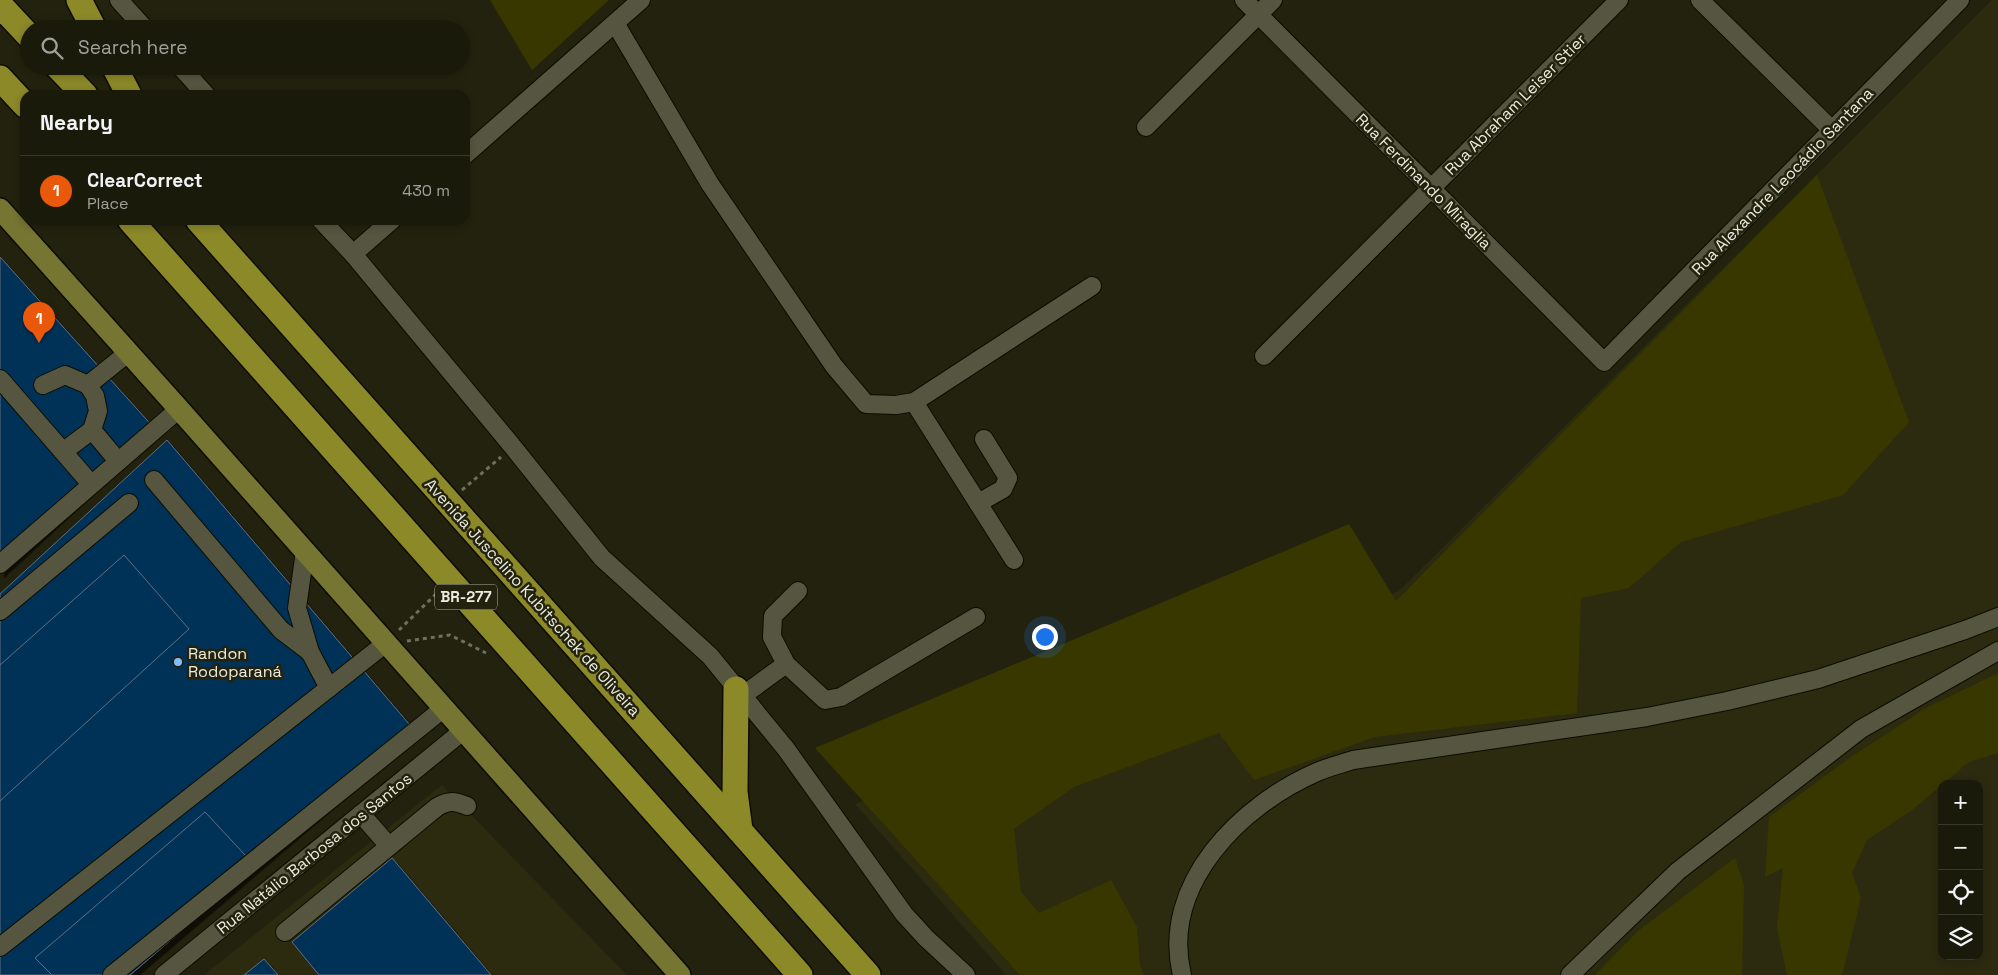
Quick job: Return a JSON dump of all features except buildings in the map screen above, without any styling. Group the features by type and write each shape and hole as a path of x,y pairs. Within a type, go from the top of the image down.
{"highway":[{"path":"79,0 89,20"},
{"path":"0,5 20,26"},
{"path":"66,75 80,90"},
{"path":"118,75 126,90"},
{"path":"0,78 20,100"},
{"name":"BR-277","path":"134,225 800,975"},
{"name":"Avenida Juscelino Kubitschek de Oliveira","path":"204,225 868,975"},
{"path":"739,693 735,792 740,830"}],"main road":[{"path":"0,209 129,352 680,975"}],"street":[{"path":"119,0 138,20"},
{"path":"470,152 641,0"},
{"name":"Rua Ferdinando Miraglia","path":"1244,0 1604,362"},
{"path":"1146,127 1273,0"},
{"name":"Rua Abraham Leiser Stier","path":"1264,356 1619,0"},
{"path":"1700,0 1832,130"},
{"name":"Rua Alexandre Leocádio Santana","path":"1604,362 1960,0"},
{"path":"615,23 710,184 834,366 866,404 896,405 914,402 1092,286"},
{"path":"188,75 202,90"},
{"path":"326,225 353,254 602,558 710,656 786,749 904,914 926,938 966,975"},
{"path":"353,254 386,225"},
{"path":"88,385 129,352"},
{"path":"43,385 65,375 88,385 96,396 98,411 92,430 64,451"},
{"path":"0,379 91,484"},
{"path":"914,402 1014,560"},
{"path":"0,564 179,409"},
{"path":"92,430 118,461"},
{"path":"978,504 1003,489 1008,478 984,439"},
{"path":"154,480 281,630 310,652"},
{"path":"0,611 129,503"},
{"path":"305,551 297,608 310,652 329,688"},
{"path":"798,591 773,616 772,637 786,664 825,700 841,697 976,617"},
{"path":"1182,975 1179,962 1180,922 1193,882 1212,851 1247,815 1285,788 1318,771 1353,760 1647,717 1727,702 1818,680 1998,617"},
{"path":"0,947 386,643"},
{"path":"1570,975 1678,871 1853,735 1998,650"},
{"path":"739,693 786,664"},
{"path":"112,975 444,708"},
{"name":"Rua Natálio Barbosa dos Santos","path":"164,975 464,730"},
{"path":"285,932 445,802 454,801 467,806"},
{"path":"361,814 389,846"}],"path":[{"path":"448,503 513,447"},
{"path":"386,643 450,579"},
{"path":"386,643 450,635 494,657"}],"shaded area":[{"path":"490,0 609,0 532,70"},
{"path":"1992,0 1998,0 1998,975 1006,975 855,804 1399,591"},
{"path":"1817,175 1909,422 1843,495 1681,542 1629,588 1581,598 1577,713 1375,737 1254,780 1219,733 1074,787 1014,829 1021,892 1039,913 1111,880 1137,927 1140,966 1144,975 1020,975 815,748 1349,524 1396,601"},
{"path":"1998,673 1998,753 1969,762 1948,780 1938,780 1938,788 1912,810 1867,840 1852,873 1861,898 1842,975 1787,975 1777,928 1783,868 1765,877 1769,817 1851,757 1926,708"},
{"path":"442,785 627,975 204,975"},
{"path":"1735,858 1744,885 1742,975 1595,975 1638,931"}],"place":[{"name":"ClearCorrect","path":"39,343"},
{"name":"Randon Rodoparaná","path":"178,662"}]}
